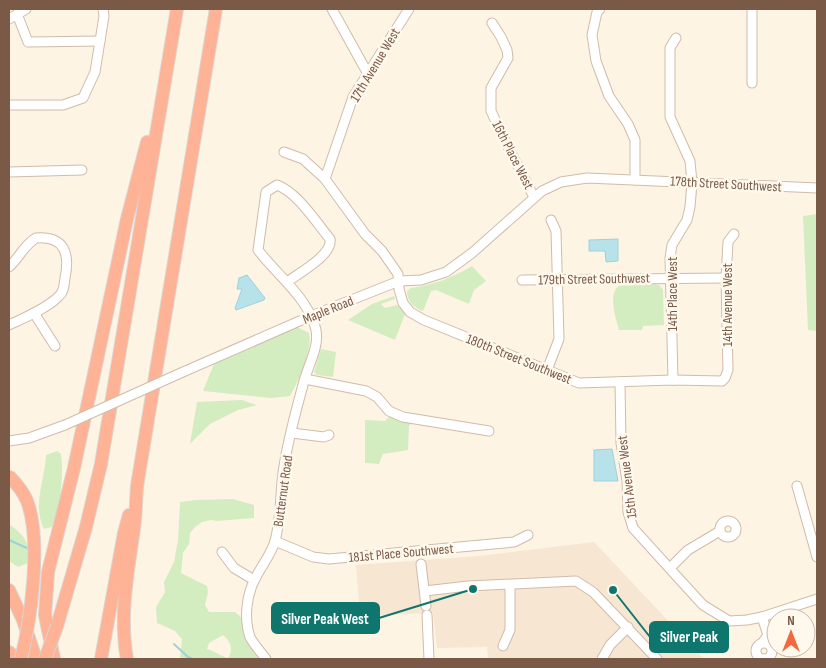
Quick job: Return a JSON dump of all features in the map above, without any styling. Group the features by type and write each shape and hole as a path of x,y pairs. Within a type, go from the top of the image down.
{"highway":[{"path":"45,659 57,626 86,527 101,464 177,9"},
{"path":"127,659 124,606 137,486 216,9"},
{"path":"54,659 45,615 50,566 78,449 127,219 168,54"},
{"path":"9,476 18,486 27,502 33,540 32,596 21,659"},
{"path":"101,659 124,533 137,486"},
{"path":"9,590 23,620 36,659"},
{"path":"9,652 16,659"}],"street":[{"path":"26,9 13,16 28,42 100,41"},
{"path":"9,105 63,105 83,98 95,72 104,16 103,9"},
{"path":"332,9 368,74"},
{"name":"17th Avenue West","path":"325,179 353,98 409,9"},
{"path":"600,9 597,12 592,34 596,61 609,96 628,124 635,140 635,180"},
{"path":"752,9 752,84"},
{"name":"16th Place West","path":"492,23 507,50 508,58 491,88 491,111 534,197"},
{"name":"14th Place West","path":"673,380 670,258 672,245 687,220 692,183 690,161 670,117 670,48 676,38"},
{"path":"284,152 303,159 325,179 365,234 382,251 398,274 399,281"},
{"path":"9,172 82,170"},
{"name":"Maple Road","path":"9,441 29,438 64,425 310,316 399,281 421,280 446,272 472,253 534,197 549,187 565,181 587,178 635,180"},
{"name":"178th Street Southwest","path":"635,180 817,188"},
{"name":"Butternut Road","path":"266,659 253,642 248,624 247,602 254,580 273,549 284,472 292,433 305,379 316,345 315,327 299,296 258,250 266,192 277,185 285,188 298,200 330,239 330,246 323,255 287,282"},
{"path":"548,370 558,339 556,231 551,220"},
{"name":"14th Avenue West","path":"725,378 728,370 726,278 728,242 734,234"},
{"path":"9,267 31,241 36,238 53,240 63,246 68,257 64,289 58,298 34,313 9,325"},
{"name":"179th Street Southwest","path":"522,280 726,278"},
{"name":"180th Street Southwest","path":"399,281 403,303 410,312 424,320 579,383 673,380 722,381 725,378"},
{"path":"34,313 55,346"},
{"path":"305,379 366,391 377,397 389,411 403,417 490,431"},
{"name":"15th Avenue West","path":"620,382 621,443 627,481 628,512 633,528 703,605 729,621 762,617 817,599"},
{"path":"292,433 324,437 329,435"},
{"path":"796,486 817,557"},
{"path":"807,524 817,522"},
{"path":"670,568 688,550 720,531"},
{"name":"181st Place Southwest","path":"275,541 313,557 329,559 514,542 528,535"},
{"path":"222,552 234,568 254,580"},
{"path":"421,564 427,610 429,659"},
{"path":"425,591 468,586 576,581 592,592 657,659"},
{"path":"503,646 510,630 510,585"},
{"path":"762,617 768,635 763,642"},
{"path":"602,659 610,644 628,627"}],"shaded area":[{"path":"594,542 704,659 488,659 487,647 437,648 433,613 360,616 356,565 479,556"}],"green space":[{"path":"817,214 817,331 808,330 803,216"},
{"path":"472,266 486,281 474,290 469,304 436,290 431,291 423,311 414,306 410,301 407,291 411,288 442,280"},
{"path":"620,285 659,285 663,290 664,325 643,326 642,330 619,330 613,300 616,289"},
{"path":"394,296 395,299 381,304 385,308 397,305 405,314 395,340 348,320 372,304"},
{"path":"297,327 309,333 310,340 304,365 290,396 271,398 203,391 214,364"},
{"path":"321,349 336,352 333,377 317,375 314,372"},
{"path":"242,400 257,405 238,410 210,424 190,444 197,402"},
{"path":"390,416 412,422 409,426 408,450 383,454 379,464 365,463 365,420 385,421"},
{"path":"57,451 61,454 62,463 59,501 52,527 44,529 39,511 39,502 46,455"},
{"path":"233,499 254,505 254,518 211,520 202,522 195,527 190,533 189,544 183,553 181,573 207,586 208,593 205,605 209,612 235,612 243,619 252,650 259,659 180,659 182,639 175,631 157,623 156,607 165,592 164,582 174,562 178,540 180,502","holes":["223,635 231,648 228,658 207,649 209,643"]},
{"path":"9,524 23,536 27,545 28,563 18,567 9,561"}],"water":[{"path":"618,239 618,261 606,262 605,251 589,251 589,240"},
{"path":"247,275 265,298 236,310 235,308 242,289 237,289 239,278"},
{"path":"612,449 618,481 594,481 594,450"}],"waterway":[{"path":"9,540 29,549"},
{"path":"174,644 188,657 193,659"}],"place":[{"name":"Silver Peak West","path":"473,589"},
{"name":"Silver Peak","path":"613,590"}]}
